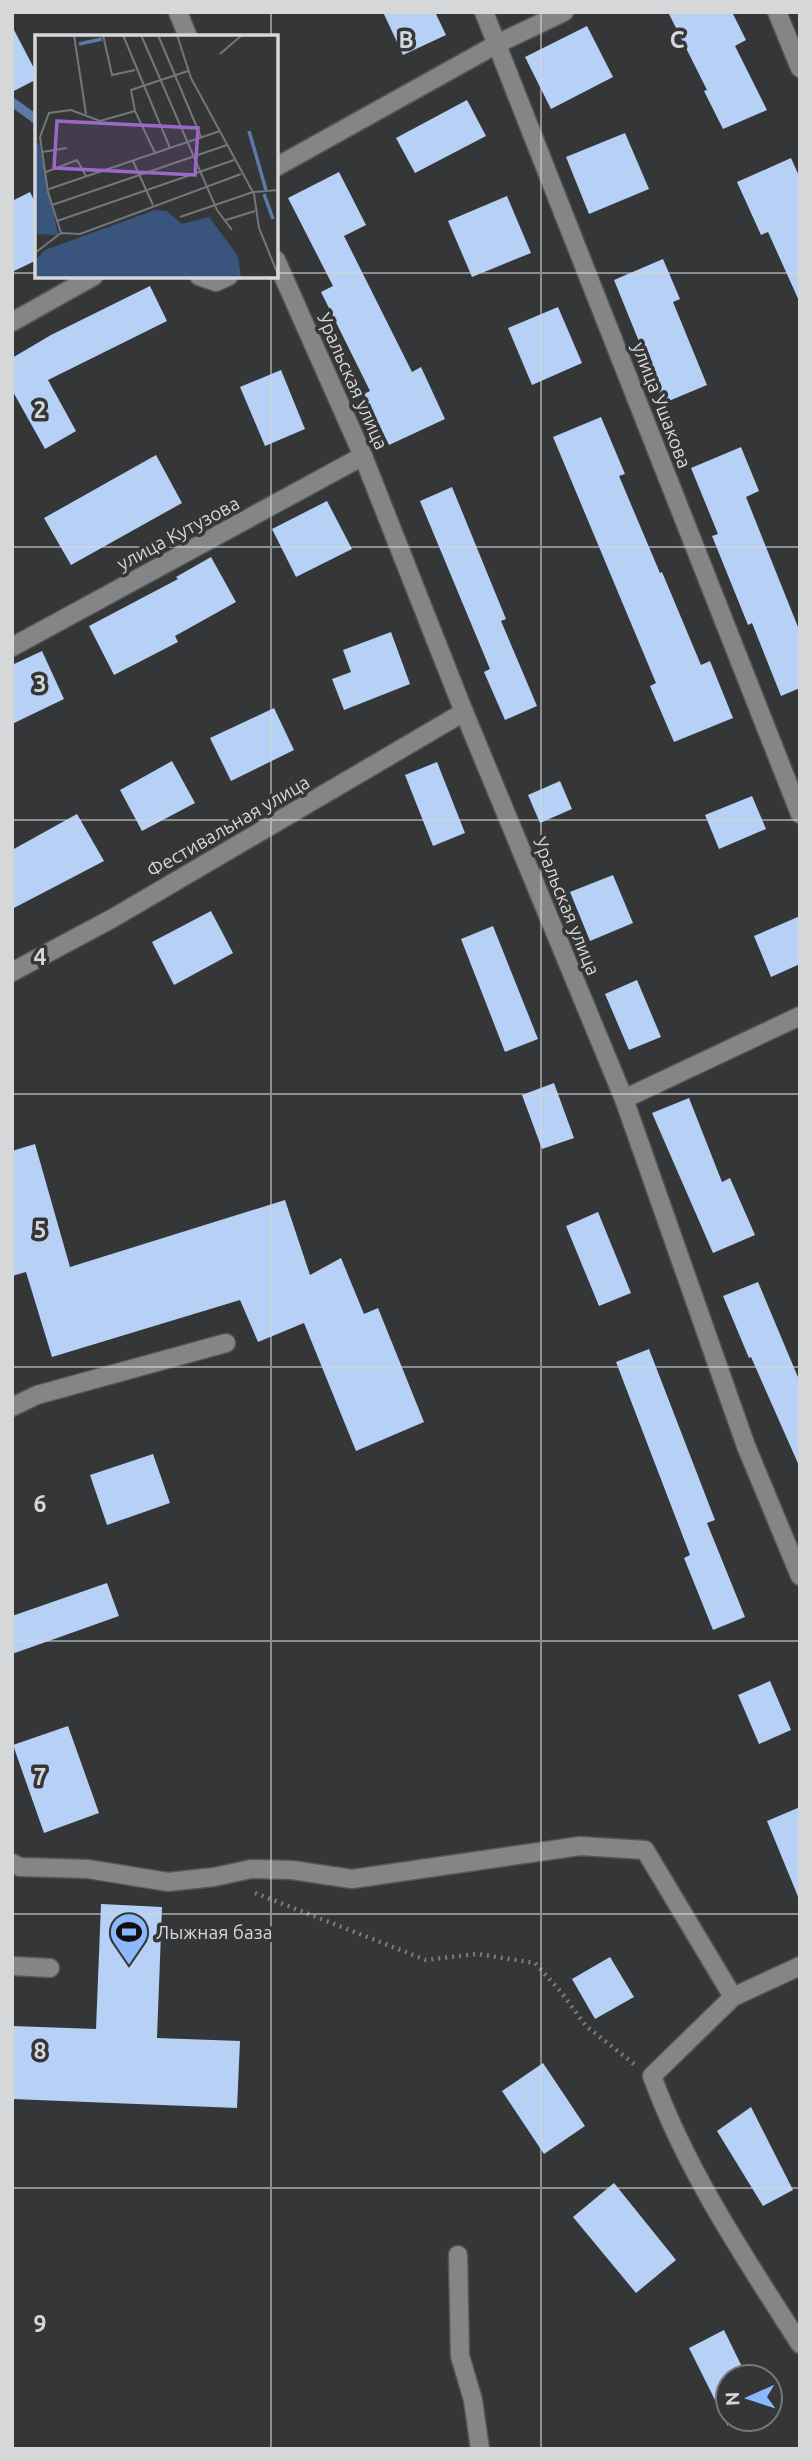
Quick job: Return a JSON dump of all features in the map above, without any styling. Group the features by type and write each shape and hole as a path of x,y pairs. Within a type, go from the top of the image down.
{"street":[{"path":"178,12 187,35"},
{"name":"улица Ушакова","path":"484,12 800,814"},
{"path":"278,166 497,44 564,12"},
{"path":"776,12 800,68"},
{"name":"Уральская улица","path":"278,265 363,456 464,712 624,1099 746,1446 800,1576"},
{"path":"12,322 90,278"},
{"path":"205,278 216,282 225,278"},
{"name":"улица Кутузова","path":"12,647 363,456"},
{"name":"Фестивальная улица","path":"12,972 113,918 464,712"},
{"path":"624,1099 800,1016"},
{"path":"12,1407 37,1395 226,1343"},
{"path":"12,1863 20,1867 88,1868 168,1882 214,1877 251,1869 292,1870 352,1879 580,1846 645,1850 733,1997"},
{"path":"12,1966 50,1968"},
{"path":"800,1966 733,1997 652,2076 670,2123 739,2249 800,2344"},
{"path":"458,2255 460,2356 473,2400 480,2449"}],"path":[{"path":"250,1891 426,1960 477,1954 535,1963 586,2026 652,2076"}],"building":[{"path":"383,12 435,12 446,35 403,55"},
{"path":"668,12 732,12 746,40 735,46 767,110 723,129 704,91 707,90"},
{"path":"12,26 35,70 35,80 12,92"},
{"path":"587,26 613,77 551,109 525,57"},
{"path":"467,100 486,136 415,173 396,138"},
{"path":"625,133 649,189 589,214 566,157"},
{"path":"791,158 800,178 800,303 768,232 761,235 737,182"},
{"path":"339,172 366,225 344,236 412,372 421,367 445,419 389,445 364,394 370,391 321,292 333,286 288,198"},
{"path":"30,192 35,202 35,261 12,272 12,201"},
{"path":"507,196 531,253 472,277 448,221"},
{"path":"663,259 680,299 673,302 707,385 664,403 614,280"},
{"path":"150,286 167,321 48,380 76,431 45,449 12,390 12,358 51,335"},
{"path":"558,307 582,363 532,385 508,328"},
{"path":"281,370 305,429 265,446 240,387"},
{"path":"601,417 625,474 619,476 660,573 662,572 701,665 710,661 733,718 674,742 650,686 656,683 553,437"},
{"path":"741,447 759,491 746,497 800,632 800,688 781,696 752,623 748,625 712,536 718,534 691,468"},
{"path":"156,455 182,503 71,565 44,518"},
{"path":"452,487 506,619 501,621 537,706 505,720 484,672 490,669 420,501"},
{"path":"327,501 352,549 296,577 272,529"},
{"path":"211,557 236,602 175,636 178,642 114,675 89,626 178,579 176,577"},
{"path":"391,632 410,684 344,710 332,679 351,672 343,650"},
{"path":"42,651 64,699 12,724 12,665"},
{"path":"274,708 294,750 231,781 210,738"},
{"path":"172,761 195,803 142,831 120,790"},
{"path":"437,762 465,833 433,846 405,775"},
{"path":"560,781 572,809 540,823 528,795"},
{"path":"752,796 766,829 719,849 705,815"},
{"path":"77,814 104,861 12,909 12,850"},
{"path":"613,875 633,923 590,941 570,892"},
{"path":"211,911 233,953 174,985 152,942"},
{"path":"800,916 800,964 771,977 754,936"},
{"path":"493,926 538,1039 505,1052 461,939"},
{"path":"637,980 661,1037 629,1050 605,994"},
{"path":"554,1083 574,1138 542,1149 522,1095"},
{"path":"689,1098 722,1182 730,1178 755,1235 713,1253 652,1113"},
{"path":"35,1144 70,1267 285,1200 310,1275 341,1258 364,1314 378,1308 424,1422 356,1451 304,1323 258,1342 240,1300 52,1357 26,1272 12,1276 12,1151"},
{"path":"598,1212 631,1293 599,1306 566,1226"},
{"path":"758,1282 800,1382 800,1468 723,1296"},
{"path":"649,1349 715,1520 707,1523 745,1617 713,1630 684,1558 690,1555 616,1362"},
{"path":"153,1454 170,1503 107,1525 90,1475"},
{"path":"107,1583 119,1616 12,1654 12,1616"},
{"path":"770,1681 791,1730 759,1744 738,1695"},
{"path":"68,1726 99,1813 44,1833 13,1745"},
{"path":"800,1807 800,1898 799,1899 767,1821"},
{"name":"Лыжная база","path":"101,1904 162,1907 157,2038 240,2041 237,2108 12,2099 12,2026 96,2029"},
{"path":"610,1957 634,1997 595,2019 572,1979"},
{"path":"543,2063 585,2126 544,2154 502,2091"},
{"path":"751,2107 793,2190 763,2206 717,2131"},
{"path":"614,2183 676,2260 636,2293 573,2217"},
{"path":"724,2330 740,2363 714,2363 714,2398 689,2348"}],"waterway":[{"path":"12,102 35,119"}],"place":[{"name":"Лыжная база","path":"129,1966"}]}
